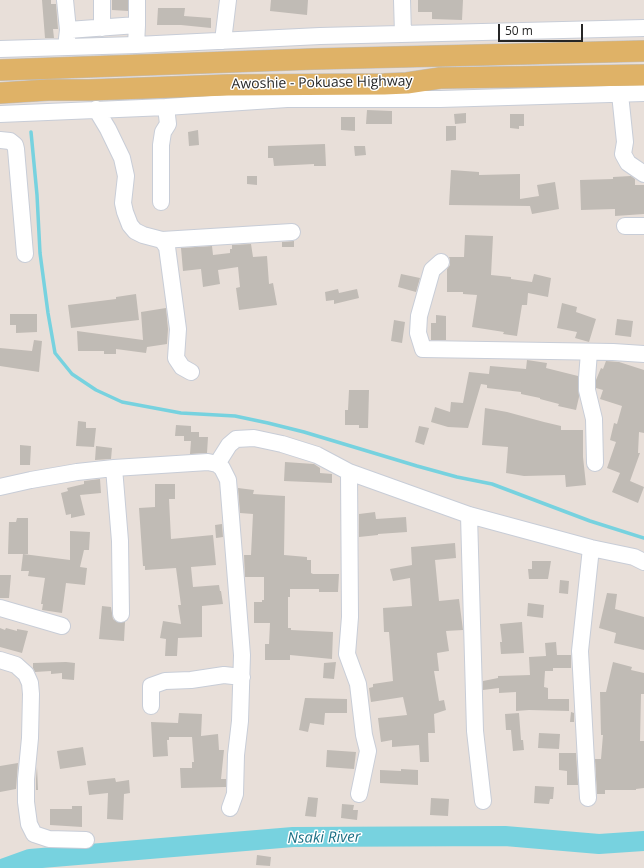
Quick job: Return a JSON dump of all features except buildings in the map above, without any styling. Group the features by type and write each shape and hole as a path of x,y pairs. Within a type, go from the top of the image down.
{"main road":[{"name":"Awoshie - Pokuase Highway","path":"0,70 387,57 644,51"},
{"path":"384,84 387,57"},
{"name":"Awoshie - Pokuase Highway","path":"0,93 48,90 228,85 384,84 407,83 440,78 644,75"}],"street":[{"path":"66,0 68,30 66,47"},
{"path":"102,0 102,28"},
{"path":"136,45 138,26 137,0"},
{"path":"224,41 228,0"},
{"path":"402,0 402,34"},
{"path":"68,30 138,26"},
{"path":"0,49 136,45 320,36 644,28"},
{"path":"0,114 166,107 287,99 440,99 644,93"},
{"path":"620,94 625,142 623,154 628,163 644,174"},
{"path":"161,202 161,145 163,132 168,124 166,107"},
{"path":"96,109 108,129 122,158 126,176 124,203 125,212 130,225 136,231 143,235 162,240 292,232"},
{"path":"0,140 10,141 15,145 16,149 26,254"},
{"path":"625,226 644,226"},
{"path":"162,240 167,247 169,257 178,329 176,358 182,367 191,372"},
{"path":"441,262 432,270 419,316 418,333 423,349 644,354"},
{"path":"589,352 587,390 594,419 595,463"},
{"path":"217,464 232,442 240,438 254,438 282,444 317,455 350,472 469,515 591,548 634,557 644,562"},
{"path":"0,487 54,476 114,468 208,462 217,464 222,468 228,480 242,655 240,721 236,755 235,794 230,808"},
{"path":"114,468 120,541 121,614"},
{"path":"350,472 350,617 347,654 358,684 364,735 368,751 360,794"},
{"path":"469,515 475,731 483,801"},
{"path":"588,798 580,651 591,548"},
{"path":"0,608 62,626"},
{"path":"0,660 16,665 26,674 30,683 30,731 26,780 26,802 29,824 34,834 49,839 86,840"},
{"path":"151,706 151,686 164,681 192,680 224,674 242,676"}],"waterway":[{"path":"31,132 37,195 40,253 55,353 72,374 96,390 122,402 181,413 235,416 304,432 417,466 457,477 492,484 590,521 644,538"},
{"name":"Nsaki River","path":"5,868 30,859 293,837 505,836 599,844 644,841"}]}
